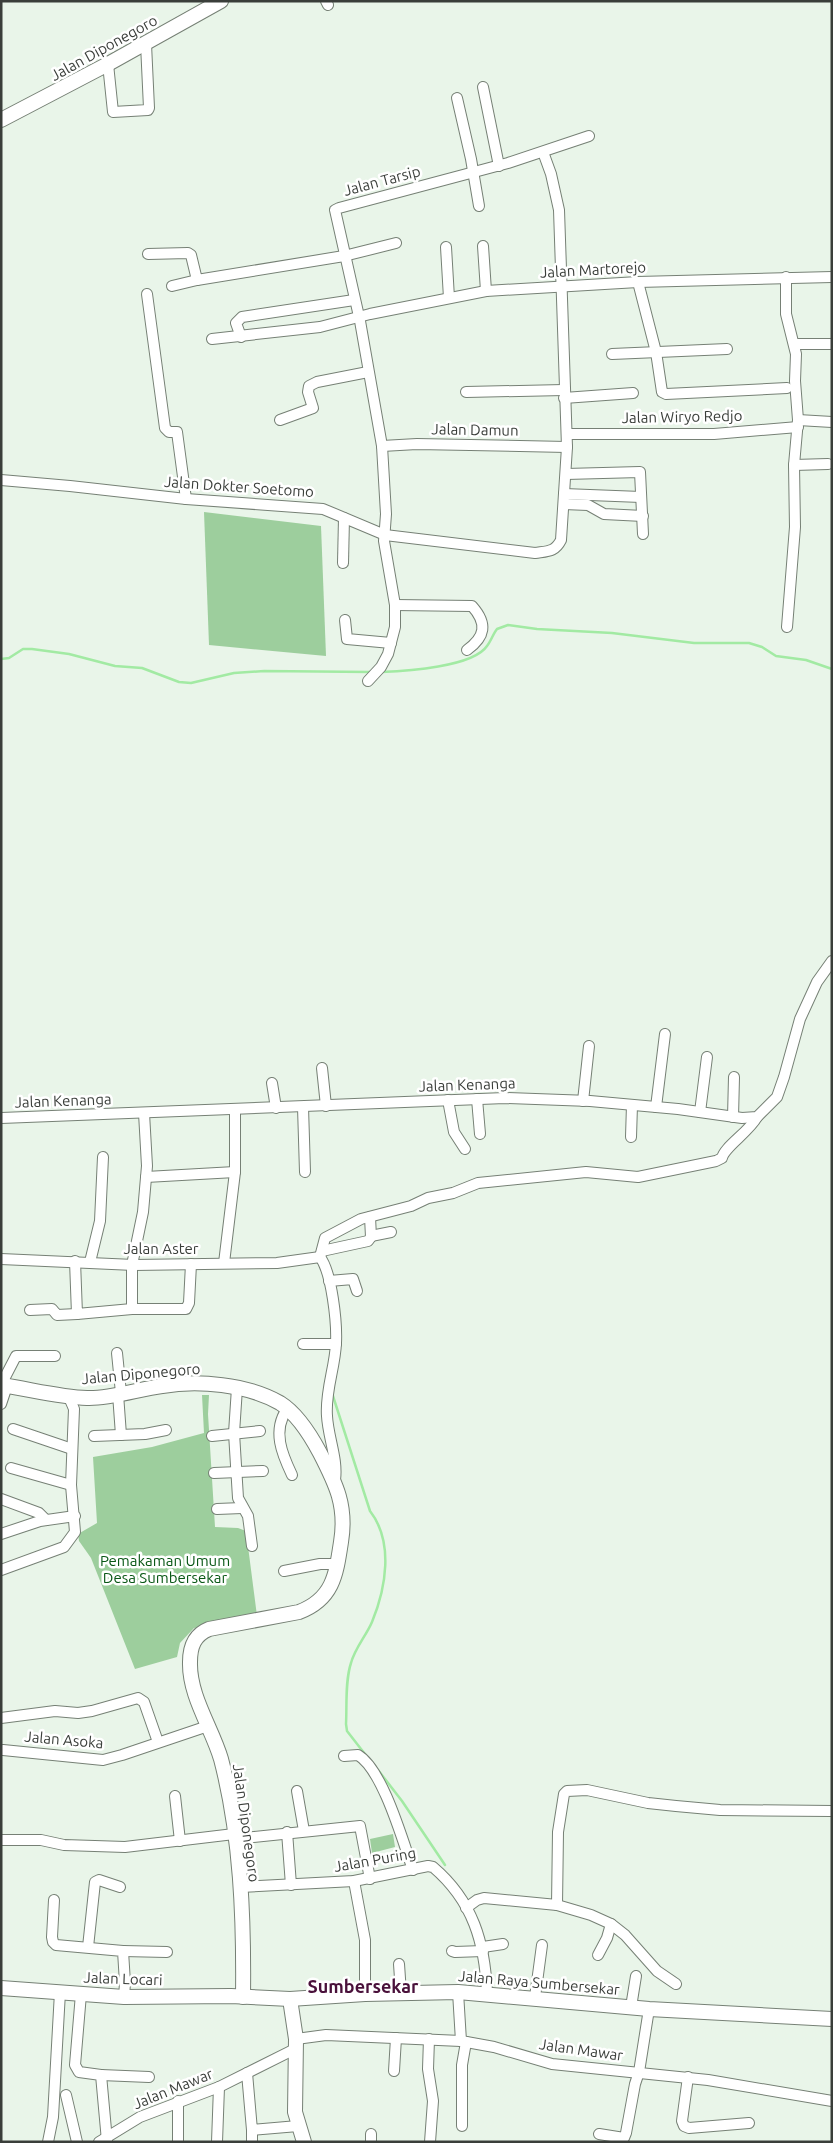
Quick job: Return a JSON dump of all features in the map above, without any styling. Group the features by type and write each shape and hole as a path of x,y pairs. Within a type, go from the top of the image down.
{"main road":[{"name":"Jalan Diponegoro","path":"1,120 146,44 221,1"},
{"name":"Jalan Diponegoro","path":"3,1386 86,1398 120,1394 164,1385 192,1384 237,1388 272,1400 287,1409 314,1441 335,1482 340,1496 342,1538 330,1588 322,1599 310,1608 289,1615 218,1626 202,1631 193,1643 190,1664 198,1699 220,1758 234,1837 240,1887 243,1997"},
{"name":"Jalan Locari","path":"1,1988 124,1997 243,1997"},
{"name":"Jalan Raya Sumbersekar","path":"243,1997 290,1999 365,1994 488,1993 649,2009 832,2019"},
{"path":"290,1999 296,2043 294,2099 296,2119 304,2142"}],"street":[{"path":"108,64 113,112 148,110 146,44"},
{"path":"483,87 499,166"},
{"path":"457,98 479,206"},
{"name":"Jalan Tarsip","path":"371,678 380,667 391,643 395,627 395,605 384,535 386,514 382,446 359,318 334,214 335,210 499,166 589,136"},
{"path":"543,152 551,174 559,210 564,394 568,447 564,499"},
{"path":"172,286 197,280 344,256 396,243"},
{"path":"446,246 448,298"},
{"path":"483,246 486,291"},
{"path":"148,254 188,253 191,255 197,280"},
{"path":"786,277 786,314 794,344 798,423 794,465 795,527 787,627"},
{"name":"Jalan Martorejo","path":"212,339 320,327 486,291 638,282 832,277"},
{"path":"638,282 656,352 661,389 665,393 787,388"},
{"path":"148,294 165,428 169,432 177,432 186,499"},
{"path":"241,337 236,323 242,317 354,300"},
{"path":"794,344 832,344"},
{"path":"612,354 727,349"},
{"path":"280,420 313,408 308,392 309,386 368,372"},
{"path":"466,392 633,393"},
{"name":"Jalan Wiryo Redjo","path":"567,434 714,434 798,423 832,422"},
{"name":"Jalan Damun","path":"382,446 417,444 568,447"},
{"path":"794,465 828,464"},
{"path":"566,474 638,471 641,474 643,534"},
{"name":"Jalan Dokter Soetomo","path":"1,480 186,499 323,509 384,535 535,553 551,551 557,548 561,540 564,499"},
{"path":"564,499 641,497"},
{"path":"564,499 588,505 604,514 643,516"},
{"path":"343,563 344,518"},
{"path":"395,605 472,606 481,619 482,633 478,642 467,650"},
{"path":"345,620 347,638 391,643"},
{"path":"335,1482 334,1462 328,1434 326,1403 336,1344 329,1281 321,1254 322,1245 328,1236 350,1224 411,1206 428,1198 453,1193 478,1183 586,1172 638,1177 716,1161 722,1158 725,1150 748,1131 757,1118 776,1098 782,1087 800,1019 817,982 832,961"},
{"path":"656,1107 665,1034"},
{"path":"583,1101 589,1046"},
{"path":"700,1112 708,1057"},
{"path":"322,1068 326,1106"},
{"path":"733,1117 734,1077"},
{"path":"272,1083 276,1108"},
{"name":"Jalan Kenanga","path":"1,1118 505,1098 583,1101 757,1118"},
{"path":"478,1099 480,1134"},
{"path":"448,1100 454,1132 465,1149"},
{"path":"631,1137 632,1105"},
{"path":"303,1106 305,1172"},
{"path":"224,1263 235,1172 235,1109"},
{"path":"132,1309 132,1265 143,1212 146,1177 144,1113"},
{"path":"90,1262 100,1221 103,1157"},
{"path":"146,1177 235,1172"},
{"path":"370,1217 372,1236"},
{"name":"Jalan Aster","path":"1,1258 132,1265 277,1263 321,1254 362,1242 372,1236 391,1232"},
{"path":"75,1261 77,1314"},
{"path":"30,1310 52,1309 56,1315 132,1309 186,1309 189,1302 191,1264"},
{"path":"329,1281 353,1279 357,1292"},
{"path":"303,1344 336,1344"},
{"path":"117,1353 121,1435"},
{"path":"1,1404 3,1386 16,1356 55,1356"},
{"path":"237,1388 234,1433 238,1498 248,1516 252,1546"},
{"path":"1,1570 64,1547 75,1532 71,1485 74,1409 68,1395"},
{"path":"74,1409 86,1398"},
{"path":"287,1409 280,1422 279,1441 292,1475"},
{"path":"13,1429 72,1450"},
{"path":"94,1436 166,1430"},
{"path":"212,1436 260,1431"},
{"path":"11,1468 71,1485"},
{"path":"214,1473 263,1471"},
{"path":"1,1499 39,1513 46,1520"},
{"path":"217,1509 242,1508"},
{"path":"1,1534 46,1520 75,1516"},
{"path":"284,1571 320,1564 337,1564"},
{"path":"1,1718 55,1711 92,1712 138,1698 144,1702 158,1742"},
{"name":"Jalan Asoka","path":"3,1750 103,1760 122,1756 208,1726"},
{"path":"344,1756 358,1754 368,1765 387,1797 412,1870"},
{"path":"557,1905 558,1832 564,1794 567,1791 587,1790 648,1803 720,1810 832,1811"},
{"path":"297,1791 304,1831"},
{"path":"174,1796 180,1841"},
{"path":"1,1840 40,1840 99,1847 125,1846 358,1826 361,1828 370,1878"},
{"path":"287,1832 291,1885"},
{"name":"Jalan Puring","path":"240,1887 354,1881 428,1866 433,1867 445,1879 466,1908 477,1928 483,1949 488,1993"},
{"path":"88,1947 95,1882 99,1880 120,1887"},
{"path":"354,1881 365,1940 365,1994"},
{"path":"466,1908 477,1900 484,1898 557,1905 591,1915 611,1924 626,1935 657,1971 676,1984"},
{"path":"54,1900 53,1942 61,1946 122,1951 167,1952"},
{"path":"598,1955 607,1938 611,1924"},
{"path":"452,1951 483,1949 504,1944"},
{"path":"535,1997 542,1945"},
{"path":"122,1951 125,1983 124,1997"},
{"path":"400,1964 401,1993"},
{"path":"631,2007 636,1976"},
{"path":"48,2142 53,2117 60,1992"},
{"path":"458,1992 464,2041 462,2126"},
{"path":"82,1994 75,2065 80,2072 149,2077"},
{"path":"599,2134 623,2140 630,2118 634,2084 639,2072 649,2009"},
{"name":"Jalan Mawar","path":"107,2138 140,2117 219,2087 247,2073 296,2043 326,2035 464,2041 552,2064 688,2077 832,2101"},
{"path":"394,2071 396,2038"},
{"path":"429,2039 428,2069 433,2101 430,2142"},
{"path":"247,2073 252,2142"},
{"path":"101,2075 107,2138"},
{"path":"688,2077 682,2117 684,2126 690,2128 750,2123"},
{"path":"217,2142 219,2087"},
{"path":"66,2094 77,2142"},
{"path":"178,2101 178,2142"},
{"path":"252,2130 298,2126"}],"green space":[{"path":"204,512 321,526 326,656 209,645"},
{"name":"Pemakaman Umum Desa Sumbersekar","path":"202,1395 209,1395 208,1414 215,1527 238,1528 246,1531 257,1616 194,1628 180,1643 177,1657 135,1669 91,1558 79,1541 78,1534 97,1523 93,1457 152,1447 204,1433"},
{"path":"393,1834 395,1847 372,1853 370,1839"}],"waterway":[{"path":"381,672 438,666 468,659 487,646 497,629 508,625 537,629 612,633 694,643 749,643 762,647 776,656 806,660 832,669"},
{"path":"1,659 9,658 23,649 32,649 69,654 115,666 142,668 179,682 191,683 234,673 264,671 371,672"},
{"path":"332,1393 370,1511 378,1523 385,1551 384,1580 381,1595 372,1622 353,1658 347,1685 347,1731 368,1758"},
{"path":"378,1770 402,1801 445,1865"}],"district":[{"name":"Sumbersekar","path":"363,1987"}]}
